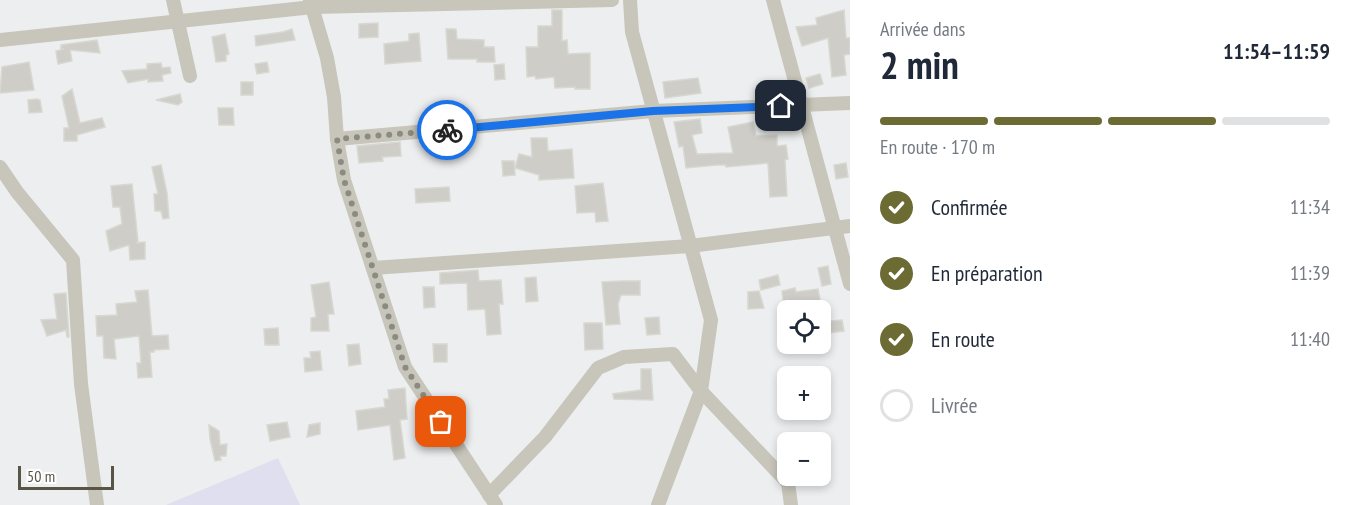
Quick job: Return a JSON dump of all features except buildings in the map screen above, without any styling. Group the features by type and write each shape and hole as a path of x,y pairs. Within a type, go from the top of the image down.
{"street":[{"path":"173,0 190,76"},
{"path":"0,40 178,22 312,3 612,0"},
{"path":"630,0 632,32 711,320 701,391 658,505"},
{"path":"773,0 850,284"},
{"path":"312,3 329,68 344,180 405,367 493,500 598,368 624,357 673,354 701,391 788,483 791,505"},
{"path":"337,139 653,111 850,103"},
{"path":"0,167 17,192 73,260 81,384 97,505"},
{"path":"373,268 690,246 850,226"}],"sand":[{"path":"278,458 300,505 166,505"}],"way so far":[{"path":"441,422 405,367 344,180 337,139 447,130"}],"route":[{"path":"447,130 653,111 781,106"}]}
